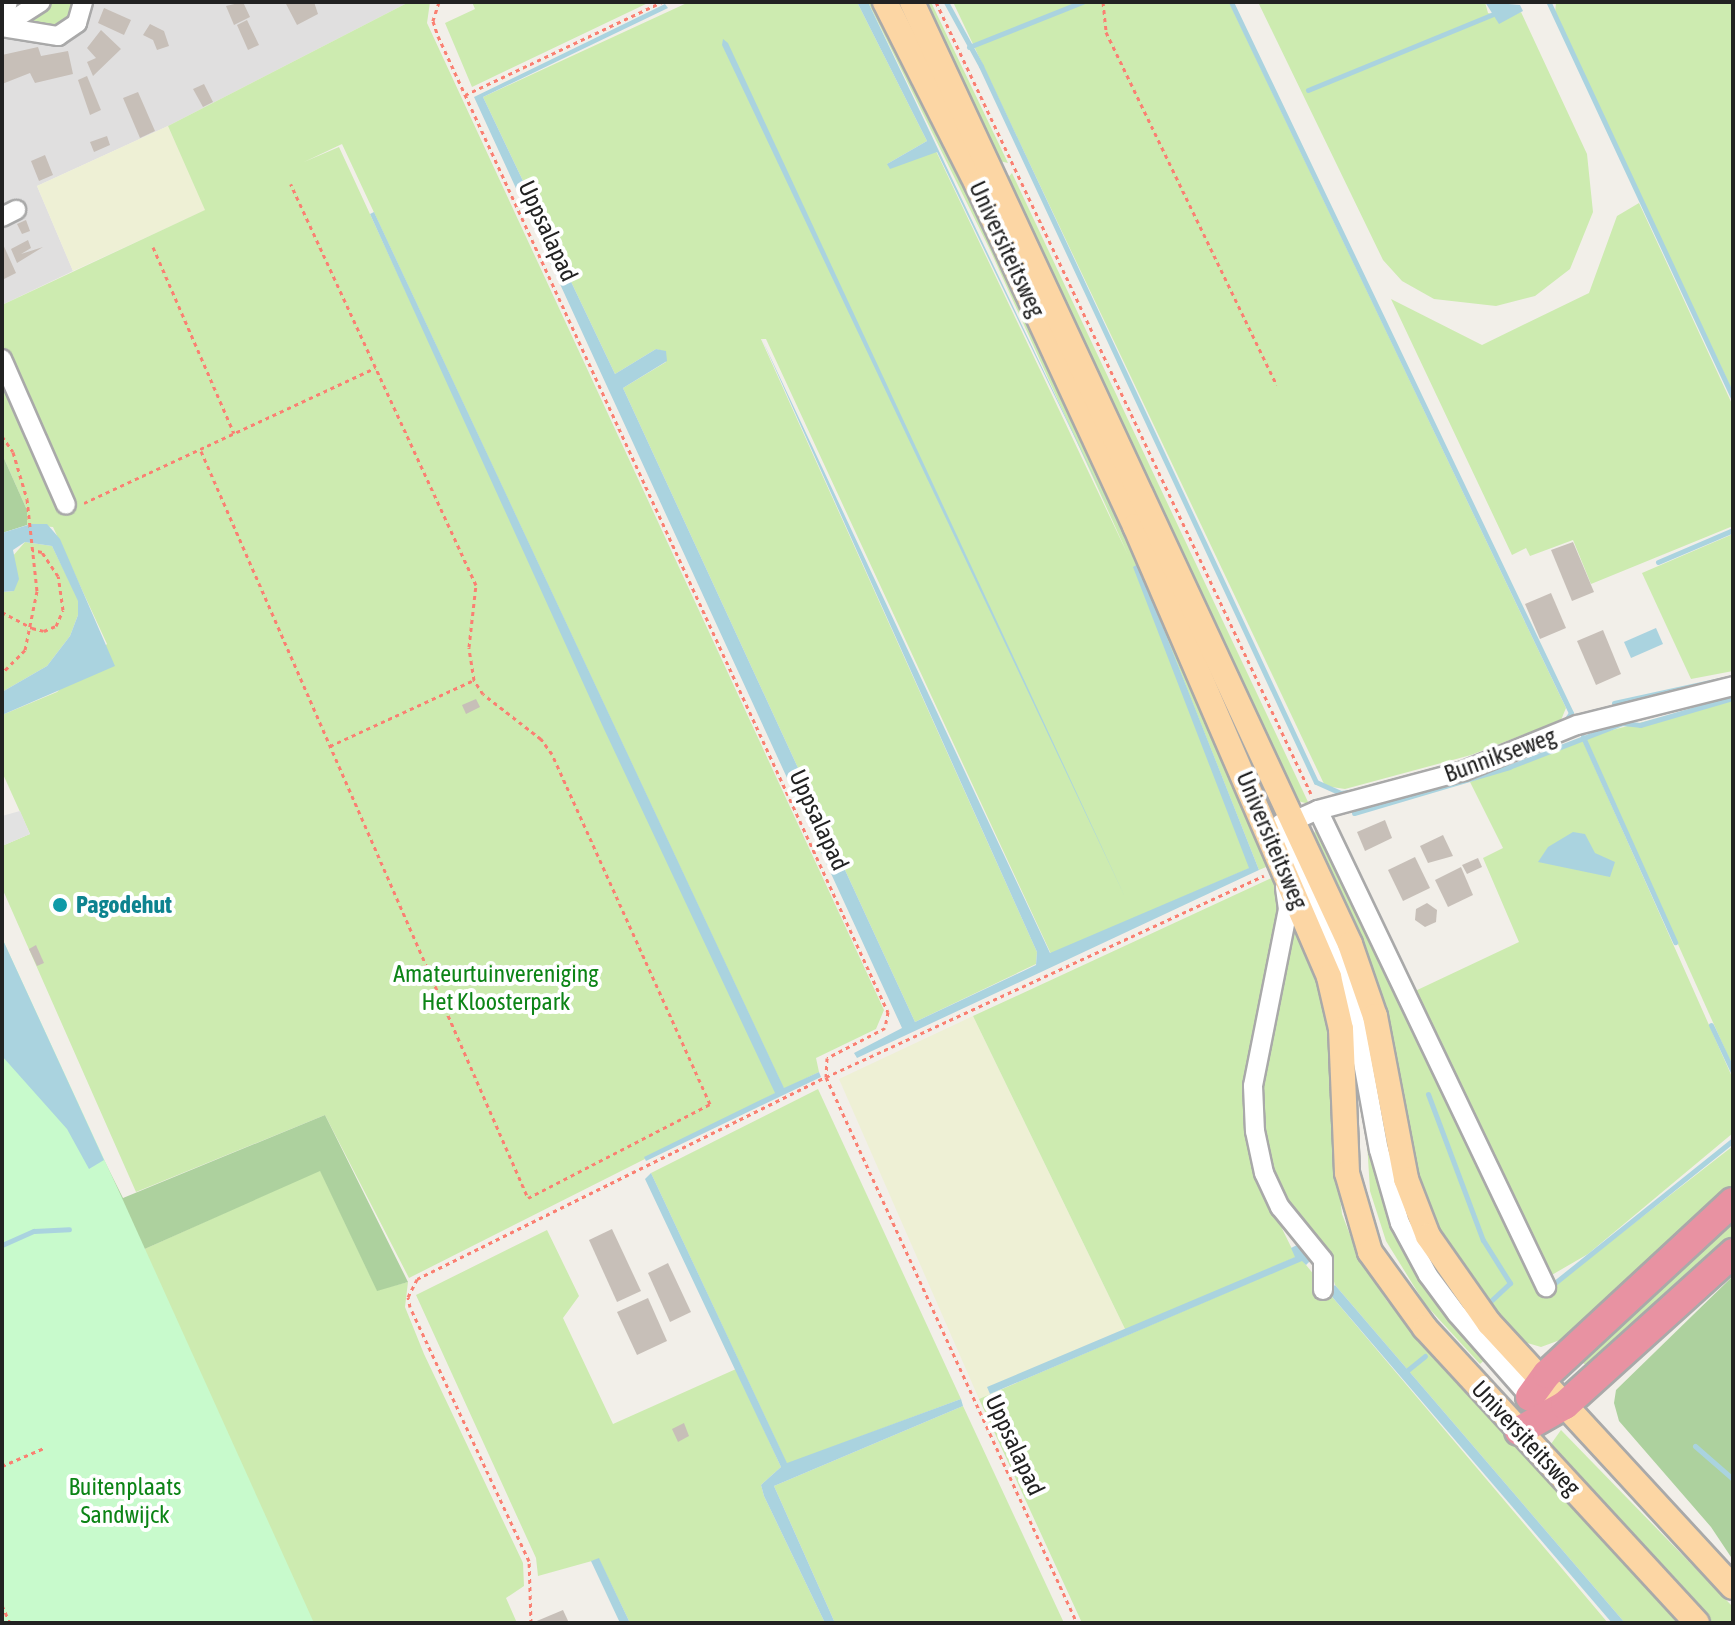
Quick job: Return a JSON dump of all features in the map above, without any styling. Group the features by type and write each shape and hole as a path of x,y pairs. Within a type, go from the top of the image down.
{"highway":[{"path":"1536,1388 1733,1202"},
{"path":"1519,1431 1565,1405 1733,1253"}],"main road":[{"name":"Universiteitsweg","path":"885,2 1282,826"},
{"name":"Universiteitsweg","path":"912,2 1282,826 1329,977 1341,1029 1347,1173 1366,1242 1399,1299 1697,1623"},
{"name":"Universiteitsweg","path":"1292,862 1370,996 1399,1150 1428,1236 1471,1302 1536,1388 1565,1405 1733,1587"},
{"path":"1519,1431 1536,1388"}],"street":[{"path":"2,27 8,2"},
{"path":"2,27 41,2"},
{"path":"2,27 58,36 77,23 83,2"},
{"name":"Universiteitsweg","path":"901,2 1282,826"},
{"path":"2,359 66,505"},
{"name":"Bunnikseweg","path":"1282,826 1318,810 1464,771 1608,716 1733,686"},
{"path":"1318,810 1546,1287"},
{"path":"1292,862 1288,909 1253,1086 1255,1131 1264,1173 1280,1207 1323,1260 1323,1290"}],"path":[{"name":"Uppsalapad","path":"439,2 434,28 888,1012 885,1028 827,1058 826,1077 1077,1623"},
{"path":"465,95 662,2"},
{"path":"936,2 1318,810"},
{"path":"1103,2 1106,32 1277,385"},
{"path":"201,451 528,1198 710,1104 552,754 541,739 483,694 474,680 469,647 476,585 291,184"},
{"path":"153,247 234,433"},
{"path":"66,505 78,505 201,451 375,368"},
{"path":"2,436 21,474 37,591 32,628 25,650 2,673"},
{"path":"2,612 32,628 44,631 56,626 63,610 51,561 32,550"},
{"path":"330,746 474,680"},
{"path":"531,1623 529,1561 410,1307 410,1289 428,1273 826,1077 1292,862"},
{"path":"2,1466 44,1448"},
{"path":"2,1605 10,1623"}],"shaded area":[{"path":"2,2 409,2 168,126 37,186 73,271 2,305"},
{"path":"20,811 30,834 2,846 2,816"}],"green space":[{"path":"49,2 78,2 74,16 59,30 23,25"},
{"name":"Amateurtuinvereniging Het Kloosterpark","path":"409,2 430,2 427,23 884,1010 876,1029 816,1058 819,1072 784,1089 342,144 304,162 339,147 776,1093 409,1278 325,1115 136,1192 2,888 2,846 30,834 2,772 2,715 57,692 107,644 53,527 27,525 27,510 2,454 2,305 205,210 168,126"},
{"path":"472,2 650,2 472,87 445,23 475,9"},
{"path":"689,2 857,2 927,141 887,164 936,151 1128,555 991,252 868,2 881,2 958,152 1273,864 1259,870 1138,565 1250,868 1051,954 766,339 761,339 1037,952 1036,964 915,1022 623,388 666,362 666,352 656,349 615,374 483,97"},
{"path":"917,2 931,2 1008,163 991,159"},
{"path":"953,2 1229,2 1566,708 1561,720 1471,755 1345,789 1325,786"},
{"path":"1258,2 1485,2 1488,13 1506,18 1521,12 1587,154 1593,212 1570,269 1535,296 1496,306 1434,299 1402,281 1383,260"},
{"path":"1556,2 1733,2 1733,392 1555,14"},
{"path":"168,126 206,210 73,271 37,186"},
{"path":"1012,173 1309,804 1294,800 1005,181"},
{"path":"1639,203 1733,406 1733,526 1591,584 1573,540 1530,556 1526,548 1512,555 1391,299 1482,345 1589,293 1617,216"},
{"path":"2,454 27,510 27,525 2,533"},
{"path":"1733,534 1733,671 1691,679 1642,573"},
{"path":"25,542 52,546 79,601 78,615 70,636 47,666 2,692 2,592 14,591 12,557"},
{"path":"1733,699 1733,1067 1585,737"},
{"path":"1582,739 1733,1079 1733,1133 1588,1254 1550,1276 1413,992 1519,942 1483,858 1503,848 1470,782"},
{"path":"1319,821 1542,1295 1733,1146 1733,1185 1560,1340 1541,1347 1524,1342 1496,1314 1440,1233 1416,1174 1311,841"},
{"path":"1276,876 1281,913 1246,1084 1256,1176 1296,1257 1126,1331 973,1016"},
{"path":"1292,923 1309,942 1329,1016 1336,1165 1342,1214 1359,1258 1387,1301 1680,1623 1625,1623 1335,1285 1329,1263 1275,1180 1263,1128 1263,1074"},
{"name":"Buitenplaats Sandwijck","path":"2,938 122,1198 314,1623 2,1623"},
{"path":"973,1016 1126,1331 988,1387 990,1394 979,1399 839,1079"},
{"path":"2,1056 104,1160 123,1198 325,1115 408,1282 377,1291 320,1171 3,1312"},
{"path":"818,1089 961,1399 787,1464 651,1173"},
{"path":"1365,1109 1392,1211 1488,1357 1480,1364 1425,1304 1386,1241 1370,1191"},
{"path":"320,1170 377,1290 408,1282 405,1307 424,1354 523,1563 524,1586 506,1598 517,1623 303,1623 129,1256"},
{"path":"1733,1221 1733,1242 1591,1370 1582,1362"},
{"path":"547,1230 579,1296 563,1318 613,1424 736,1369 781,1467 761,1485 764,1496 825,1623 630,1623 599,1559 538,1576 536,1558 416,1295"},
{"path":"1302,1260 1608,1623 1082,1623 979,1399"},
{"path":"1733,1276 1733,1560 1711,1527 1619,1421 1614,1403 1616,1390"},
{"path":"963,1406 1064,1623 835,1623 774,1486"},
{"path":"1561,1430 1733,1607 1733,1623 1712,1623 1555,1458 1551,1444"}],"water":[{"path":"857,2 868,2 1131,554 937,152 890,169 887,164 927,141"},
{"path":"1485,2 1520,5 1523,11 1499,24"},
{"path":"665,4 668,8 483,97 615,374 656,349 666,351 667,361 623,388 915,1022 1036,965 1037,952 761,337 1050,953 1249,868 1133,567 1138,564 1259,870 857,1058 854,1053 902,1028 474,97"},
{"path":"723,39 728,43 1126,899 722,45"},
{"path":"374,212 784,1088 819,1072 821,1077 646,1161 644,1157 775,1093 604,729 370,214"},
{"path":"31,524 47,524 60,539 115,666 2,715 2,692 47,666 70,636 78,615 78,601 52,546 25,542 13,550 19,579 14,591 2,592 2,533"},
{"path":"1656,628 1663,644 1631,658 1624,642"},
{"path":"1573,832 1585,834 1595,853 1615,862 1610,877 1538,862 1548,847"},
{"path":"2,938 104,1160 89,1169 67,1129 2,1056"},
{"path":"651,1173 787,1463 961,1399 963,1406 774,1486 835,1623 825,1623 764,1496 761,1485 781,1467 645,1179"},
{"path":"1299,1244 1311,1260 1306,1265 1302,1261 990,1394 987,1387 1295,1257 1291,1248"},
{"path":"1335,1285 1625,1623 1612,1623 1328,1292"},
{"path":"599,1558 630,1623 620,1623 591,1561"}],"building":[{"path":"243,2 250,17 234,25 226,6"},
{"path":"285,2 314,2 318,14 297,25"},
{"path":"104,8 131,20 124,35 98,23"},
{"path":"247,20 259,45 248,50 237,25"},
{"path":"150,24 164,31 169,46 157,50 153,40 143,35"},
{"path":"101,30 121,49 93,76 87,62 96,58 87,48"},
{"path":"38,47 41,56 68,51 73,74 35,83 30,73 2,84 2,55"},
{"path":"87,76 101,110 90,115 78,80"},
{"path":"204,84 213,102 203,107 193,89"},
{"path":"138,92 155,131 140,138 123,98"},
{"path":"107,136 110,145 94,152 90,142"},
{"path":"45,155 53,175 39,181 31,161"},
{"path":"26,220 30,231 22,234 17,224"},
{"path":"28,240 31,248 21,254 43,247 17,263 11,249"},
{"path":"2,242 16,273 2,280"},
{"path":"1573,542 1594,592 1572,601 1551,550"},
{"path":"1551,593 1566,628 1540,639 1525,604"},
{"path":"1603,630 1621,674 1596,685 1577,641"},
{"path":"476,699 480,707 466,714 462,705"},
{"path":"1385,820 1392,838 1365,851 1357,832"},
{"path":"1443,835 1453,856 1428,863 1420,846"},
{"path":"1415,857 1430,888 1403,901 1388,870"},
{"path":"1478,858 1482,867 1467,874 1462,865"},
{"path":"1461,867 1473,895 1448,907 1435,880"},
{"name":"Pagodehut","path":"62,898 66,908 57,912 53,902"},
{"path":"1427,903 1437,910 1436,922 1425,927 1415,920 1416,909"},
{"path":"36,945 44,963 37,966 29,949"},
{"path":"612,1229 641,1291 617,1302 589,1240"},
{"path":"668,1263 691,1312 670,1322 648,1273"},
{"path":"648,1298 667,1341 637,1355 617,1312"},
{"path":"684,1423 689,1436 678,1442 672,1429"},
{"path":"563,1610 569,1623 532,1623"}],"waterway":[{"path":"946,2 981,66 1316,782 1341,793 1356,791"},
{"path":"969,47 1082,2"},
{"path":"1231,2 1571,713 1563,724"},
{"path":"1549,3 1733,398"},
{"path":"1308,90 1496,13"},
{"path":"1658,562 1733,530"},
{"path":"1614,703 1733,677"},
{"path":"1354,813 1509,767 1622,723 1640,725 1733,698"},
{"path":"1583,737 1675,942"},
{"path":"1401,779 1476,758"},
{"path":"1711,1025 1733,1072"},
{"path":"1428,1094 1483,1240 1510,1283 1492,1300"},
{"path":"1556,1282 1733,1140"},
{"path":"2,1245 34,1231 69,1229"},
{"path":"1404,1373 1425,1356"},
{"path":"1695,1446 1733,1479"}],"place":[{"name":"Pagodehut","path":"60,905"}]}
